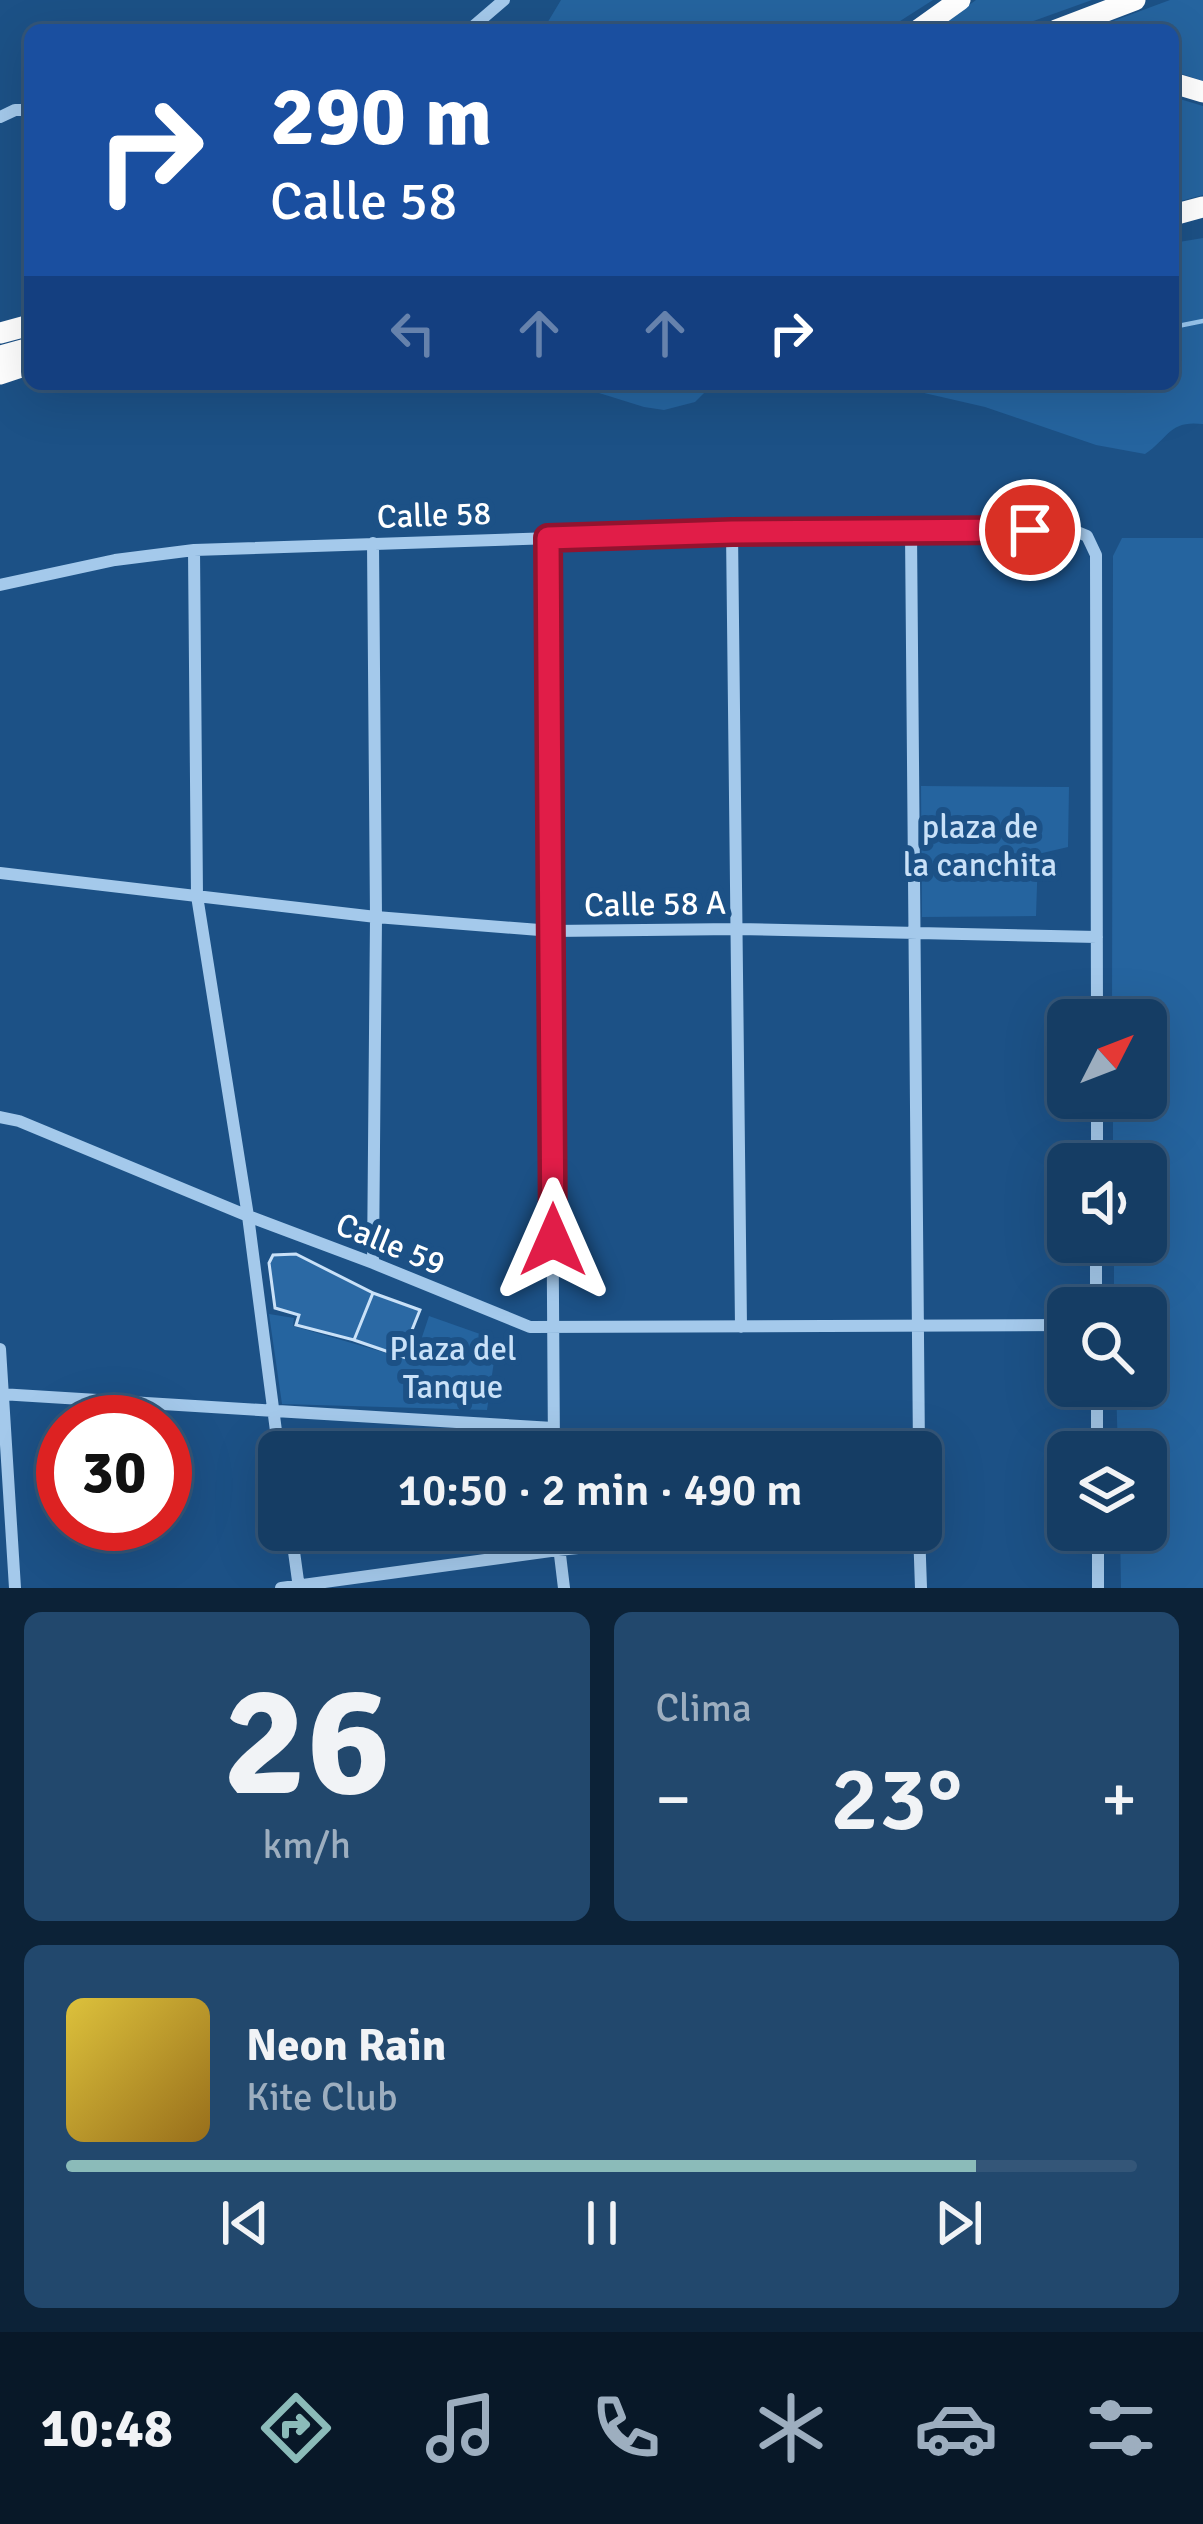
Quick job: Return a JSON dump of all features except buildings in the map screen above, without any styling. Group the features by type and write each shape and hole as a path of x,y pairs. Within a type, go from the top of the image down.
{"highway":[{"path":"926,24 960,0"},
{"path":"1072,24 1135,0"}],"street":[{"path":"476,24 504,0"},
{"name":"Calle 58","path":"0,585 115,560 194,550 732,532 1070,529 1087,536 1096,555 1097,937"},
{"path":"732,532 741,1327"},
{"path":"911,532 920,1431"},
{"path":"548,538 553,1431"},
{"path":"373,543 373,1263"},
{"path":"194,550 197,896 248,1216 275,1431"},
{"name":"Calle 58 A","path":"0,873 376,917 552,932 736,929 1097,937"},
{"path":"1097,937 1097,999"},
{"name":"Calle 59","path":"0,1117 20,1121 518,1324 554,1329 1047,1325"},
{"path":"0,1349 15,1588"},
{"path":"2,1394 553,1428"},
{"path":"294,1551 299,1587"},
{"path":"281,1588 551,1551"},
{"path":"558,1551 564,1588"},
{"path":"920,1551 921,1588"},
{"path":"1098,1551 1098,1588"}],"green space":[{"path":"561,0 933,0 895,24 547,24"},
{"path":"976,0 1092,0 1025,24 942,24"},
{"path":"1170,0 1203,0 1203,81 1179,73 1179,24 1105,24"},
{"path":"1179,99 1203,106 1203,195 1179,201"},
{"path":"1203,238 1203,424 1176,427 1145,454 1096,445 985,407 911,390 1179,390 1179,242"},
{"path":"707,390 695,402 664,410 599,393"},
{"path":"1122,538 1203,538 1203,1588 1121,1588 1120,1551 1167,1551 1167,1431 1117,1431 1117,1407 1167,1407 1167,1287 1114,1287 1114,1263 1167,1263 1167,1143 1113,1143 1113,1119 1167,1119 1167,999 1112,999 1113,556"},
{"name":"plaza de la canchita","path":"921,786 1069,787 1068,847 1038,854 1036,916 922,917"},
{"name":"Plaza del Tanque","path":"269,1314 294,1318 293,1326 414,1361 429,1316 497,1340 487,1410 282,1404"}],"waterway":[{"path":"1179,326 1203,321"}],"route":[{"path":"553,1240 548,538 1030,530"}]}
